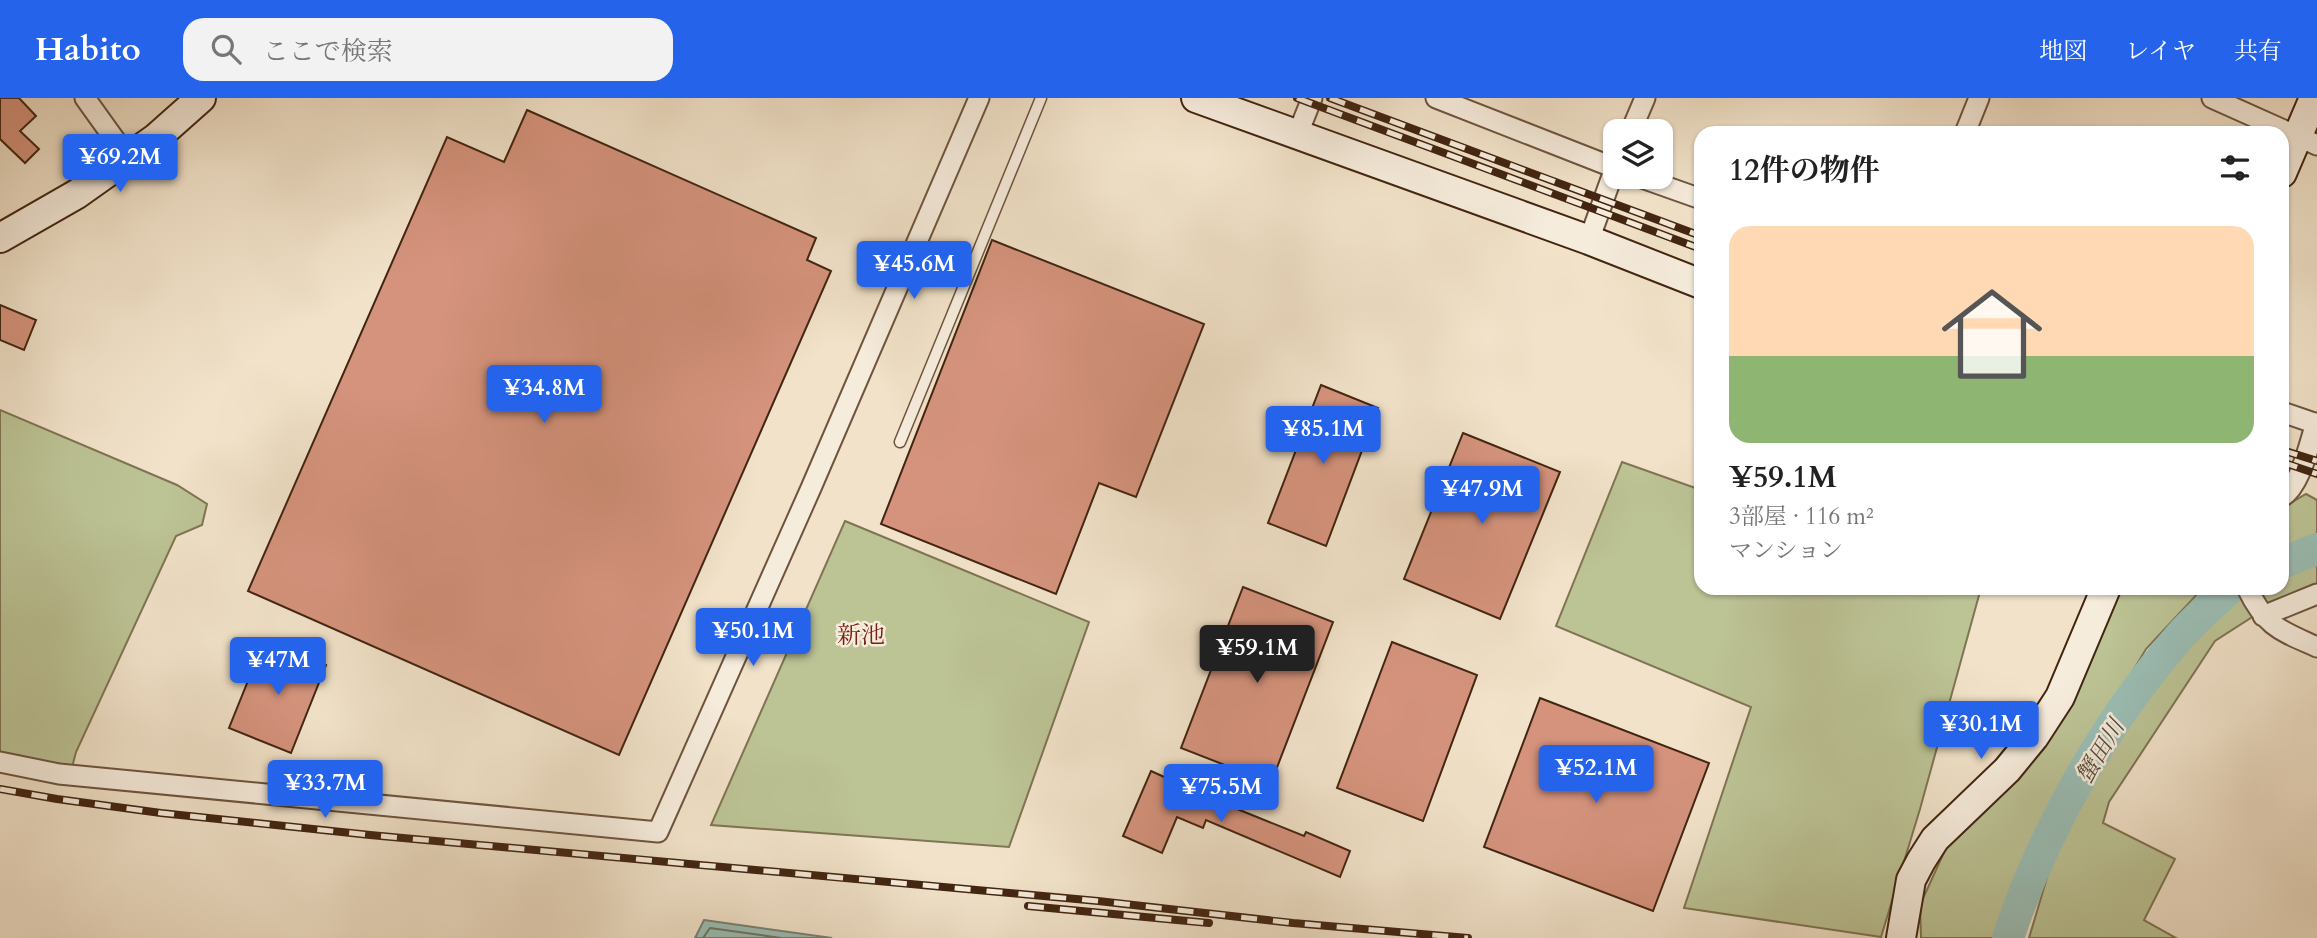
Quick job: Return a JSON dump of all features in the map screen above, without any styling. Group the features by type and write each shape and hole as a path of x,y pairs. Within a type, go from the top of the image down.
{"street":[{"path":"85,98 128,158"},
{"path":"0,238 77,194 156,138 201,98"},
{"path":"0,762 70,775 658,832 811,488 979,98"},
{"path":"1196,98 1589,240 1694,281"},
{"path":"1297,136 1312,98"},
{"path":"1436,98 1603,163"},
{"path":"1636,119 1645,98"},
{"path":"1968,126 1979,98"},
{"path":"2212,98 2274,126"},
{"path":"2289,164 2307,141 2314,98"},
{"path":"2289,133 2307,141"},
{"path":"1589,240 1607,189"},
{"path":"1673,189 1694,197"},
{"path":"2289,414 2316,423 2297,480 2289,491"},
{"path":"2260,612 2317,594"},
{"path":"1901,938 1911,880 1921,861 1935,839 2007,770 2034,737 2060,697 2103,595"},
{"path":"2251,595 2260,612 2280,630 2317,647"}],"lane":[{"path":"900,442 1041,98"}],"green space":[{"path":"0,410 177,485 207,504 202,525 176,536 76,752 70,775 0,761"},
{"path":"1622,462 1694,488 1694,595 1979,595 1920,809 1881,937 1684,908 1751,707 1556,626"},
{"path":"2306,494 2317,500 2317,536 2289,549 2289,504"},
{"path":"845,521 1089,622 1009,847 711,825"},
{"path":"2317,560 2317,587 2268,607 2215,641 2109,802 2103,823 2175,859 2144,920 2176,938 2029,938 2060,834 2159,674 2212,615 2242,595 2289,595 2289,572"},
{"path":"2101,595 2196,595 2146,649 2054,797 1994,938 1921,938 1920,905 1961,815 2052,710"}],"water":[{"path":"704,920 832,938 695,938"}],"building":[{"path":"0,98 19,98 36,116 20,131 39,149 25,163 0,139"},
{"path":"527,110 816,238 807,260 831,271 619,755 248,591 447,137 504,162"},
{"path":"992,240 1204,324 1136,497 1099,483 1056,594 881,524"},
{"path":"0,305 36,320 24,350 0,340"},
{"path":"1321,385 1378,408 1326,546 1268,523"},
{"path":"1463,433 1560,472 1500,619 1404,579"},
{"path":"1243,587 1333,622 1271,783 1181,748"},
{"path":"264,641 326,665 291,753 229,728"},
{"path":"1392,642 1477,675 1423,821 1337,788"},
{"path":"1540,698 1709,763 1653,911 1484,847"},
{"path":"1151,771 1304,836 1306,832 1350,851 1340,877 1206,820 1203,828 1177,817 1162,853 1123,836"}],"waterway":[{"name":"蟹田川","path":"2289,560 2317,549"},
{"name":"蟹田川","path":"2008,938 2058,818 2102,741 2180,636 2223,595"}],"railway":[{"path":"1297,98 1694,246"},
{"path":"1330,98 1694,233"},
{"path":"2289,452 2317,461"},
{"path":"2289,464 2317,474"},
{"path":"0,789 161,813 370,835 1098,901 1293,923 1468,938"},
{"path":"1028,906 1209,923"}],"district":[{"name":"新池","path":"861,635"}]}
